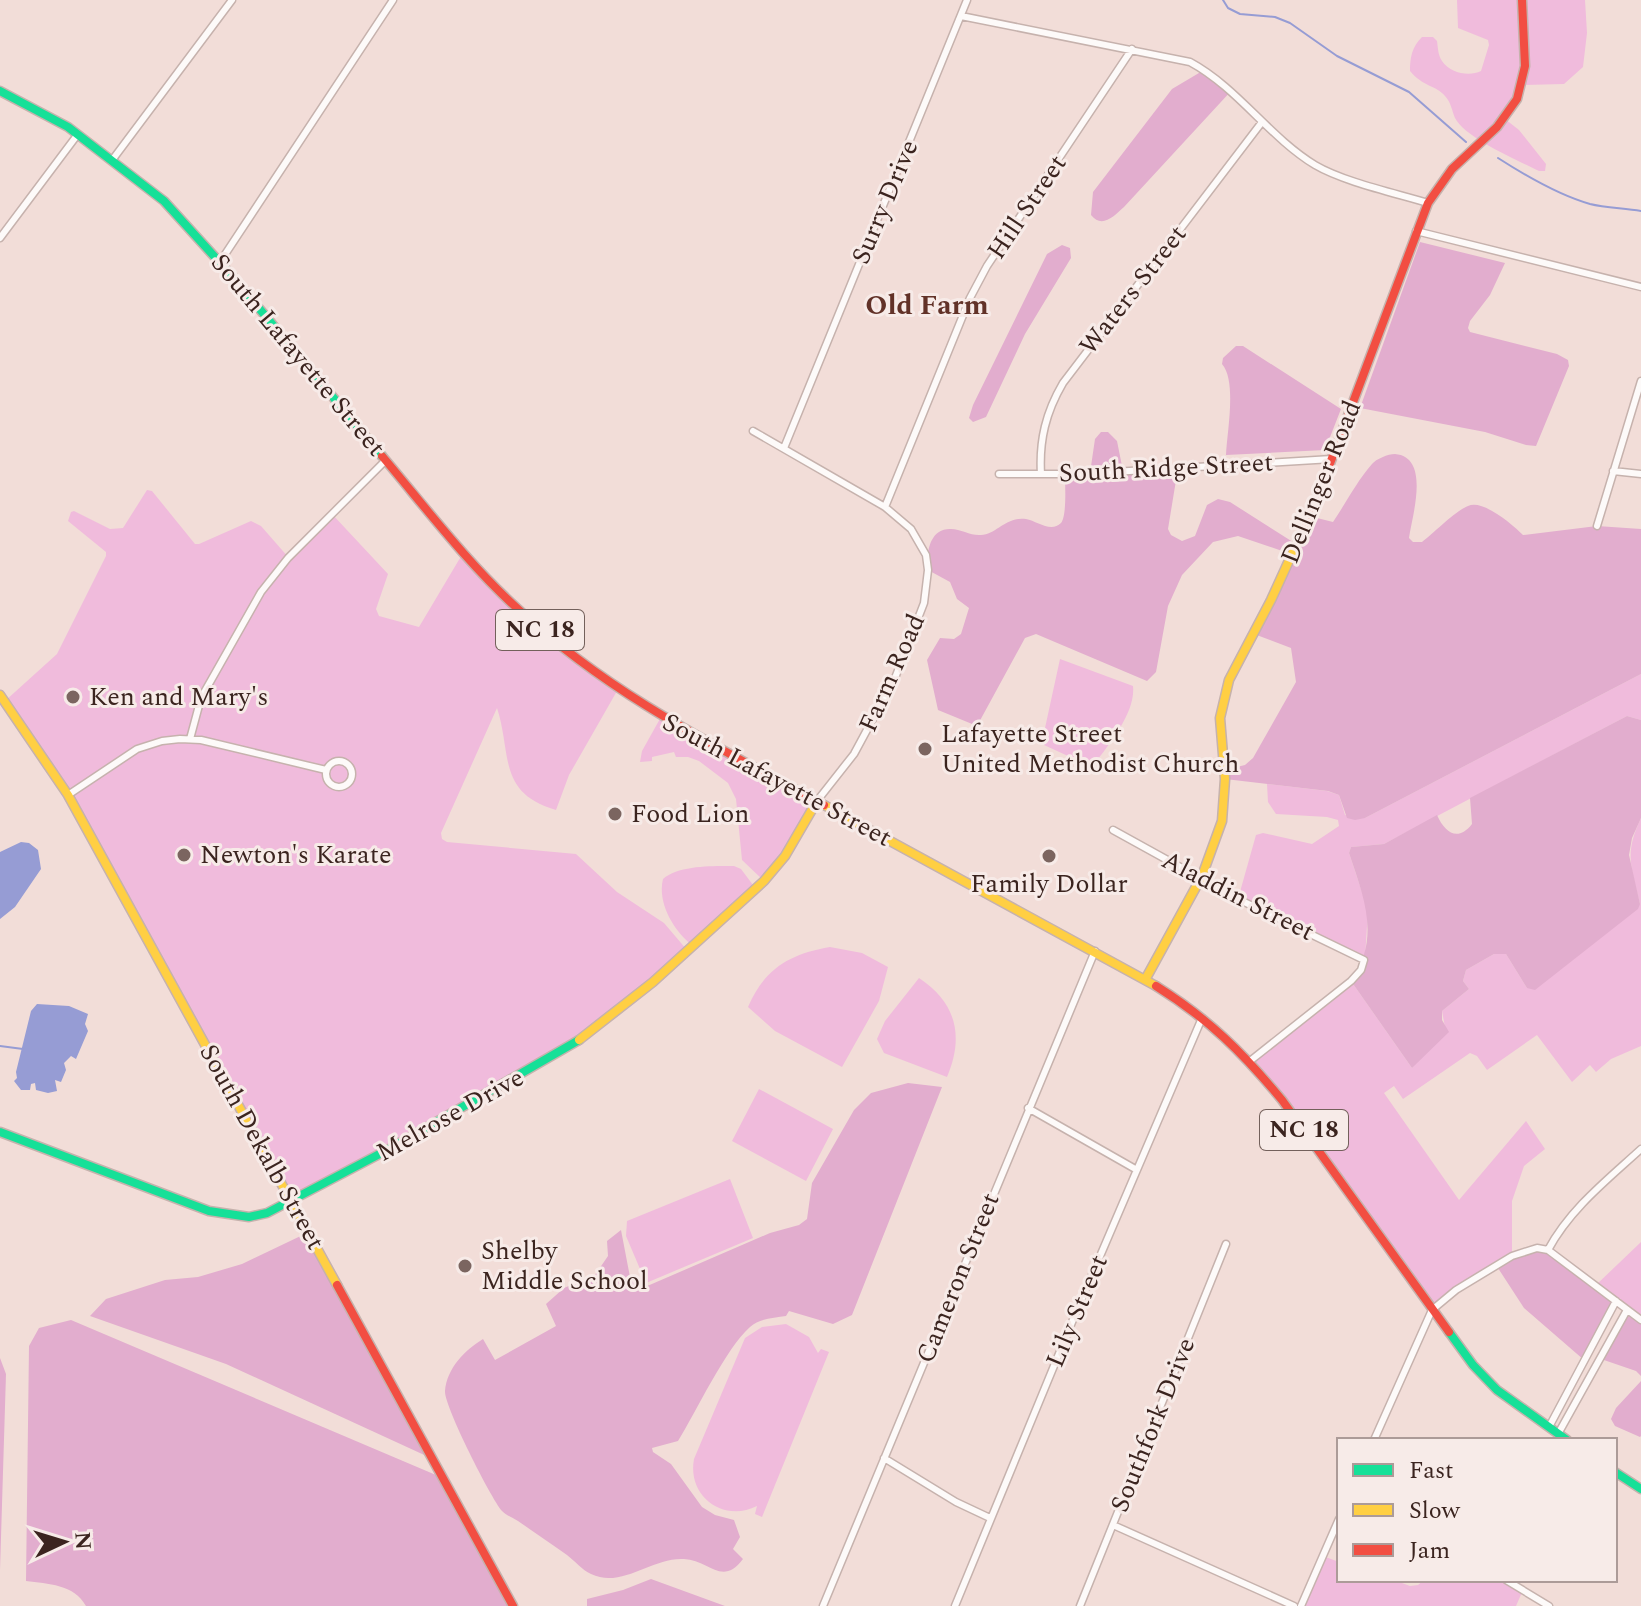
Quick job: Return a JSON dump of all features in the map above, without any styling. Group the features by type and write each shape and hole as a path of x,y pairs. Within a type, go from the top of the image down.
{"main road":[{"name":"Dellinger Road","path":"1145,980 1201,879 1223,813 1225,779 1220,718 1224,695 1292,554 1332,459 1416,231 1428,203 1445,176 1490,135 1517,102 1524,71 1522,0"},
{"name":"South Lafayette Street","path":"0,91 78,134 164,201 220,262 509,604 575,659 617,691 661,717 1095,951 1202,1018 1250,1061 1282,1100 1461,1351 1497,1390 1564,1438"},
{"name":"South Dekalb Street","path":"0,695 68,795 513,1606"},
{"name":"Melrose Drive","path":"0,1132 219,1214 258,1216 292,1202 589,1034 653,982 764,881 785,856 817,801"},
{"path":"1617,1473 1641,1489"}],"street":[{"path":"113,159 232,0"},
{"path":"220,262 393,0"},
{"name":"Surry Drive","path":"784,448 967,0"},
{"path":"961,16 1190,62 1219,81 1262,122 1317,166 1428,203"},
{"name":"Hill Street","path":"885,507 970,298 987,266 1132,49"},
{"name":"Waters Street","path":"1041,474 1042,433 1050,405 1063,383 1262,122"},
{"path":"0,238 78,134"},
{"path":"1416,231 1641,287"},
{"path":"1597,526 1641,381"},
{"name":"Farm Road","path":"753,431 885,507 911,529 926,555 928,570 924,603 895,678 854,754 817,801"},
{"name":"South Ridge Street","path":"999,474 1079,474 1332,459"},
{"path":"190,739 201,698 261,592 288,558 386,460"},
{"path":"1613,471 1641,474"},
{"path":"68,795 137,749 162,741 190,739 326,770"},
{"path":"335,761 343,762 350,767 352,779 346,786 337,788 329,783 326,770 335,761"},
{"name":"Aladdin Street","path":"1113,830 1201,879 1364,960 1361,970 1351,981 1250,1061"},
{"name":"Cameron Street","path":"823,1606 1095,951"},
{"name":"Lily Street","path":"955,1606 1202,1018"},
{"path":"1028,1108 1137,1170"},
{"path":"1548,1250 1556,1234 1579,1206 1641,1149"},
{"name":"Southfork Drive","path":"1080,1606 1226,1244"},
{"path":"1375,1438 1432,1310 1456,1290 1512,1256 1537,1248 1548,1250 1641,1320"},
{"path":"1549,1427 1616,1301"},
{"path":"1558,1434 1627,1310"},
{"path":"884,1458 956,1502 990,1518"},
{"path":"1301,1606 1337,1524"},
{"path":"1113,1525 1294,1606"},
{"path":"1509,1582 1549,1606"}],"shaded area":[{"path":"1457,0 1585,0 1587,33 1583,67 1564,84 1522,85 1505,119 1519,130 1546,164 1545,171 1506,155 1470,133 1455,118 1445,96 1410,71 1416,45 1422,37 1433,37 1445,65 1465,74 1481,71 1488,40 1458,28"},
{"path":"1204,70 1232,90 1124,207 1108,220 1095,219 1091,215 1093,192 1172,89"},
{"path":"1420,242 1505,263 1490,295 1470,321 1470,332 1557,354 1568,360 1569,366 1536,446 1485,432 1360,408"},
{"path":"1062,245 1070,248 1071,258 1025,334 986,417 973,422 969,418 973,405 1047,254"},
{"path":"1236,346 1243,346 1341,409 1325,450 1226,455 1230,394 1227,372 1222,364 1223,358"},
{"path":"1101,432 1108,432 1117,441 1123,471 1178,468 1168,529 1171,535 1182,541 1195,536 1207,505 1218,499 1230,502 1296,544 1309,516 1333,522 1372,464 1382,457 1395,454 1413,465 1416,476 1417,489 1409,538 1413,542 1422,542 1457,512 1474,505 1497,514 1523,535 1597,526 1641,529 1641,674 1365,818 1347,818 1339,795 1328,791 1225,779 1224,770 1245,765 1253,758 1296,682 1291,648 1254,634 1291,554 1238,536 1213,542 1182,575 1168,606 1156,672 1147,681 1036,634 1025,638 977,726 938,710 927,660 940,638 954,639 961,634 969,608 957,599 950,582 928,570 930,543 944,530 987,534 1019,519 1048,527 1057,526 1064,514 1065,474 1090,473 1095,439"},
{"path":"147,490 152,491 195,544 251,521 261,526 289,558 332,514 388,574 376,609 379,616 419,627 463,553 477,569 617,691 569,775 556,810 537,803 515,782 497,708 441,833 442,839 447,842 576,854 617,892 664,923 687,950 589,1034 292,1202 101,853 5,701 57,654 106,556 106,552 68,521 71,512 110,529 123,528"},
{"path":"1060,659 1133,686 1133,696 1125,718 1092,767 1044,745"},
{"path":"1641,674 1641,720 1627,716 1384,844 1351,847 1349,853 1368,910 1365,958 1238,899 1256,835 1263,833 1312,844 1339,826 1338,820 1327,817 1276,814 1268,802 1267,784 1339,795 1345,815 1365,818"},
{"path":"1627,716 1641,720 1641,818 1629,855 1640,904 1638,909 1535,990 1527,988 1506,954 1494,954 1466,970 1463,981 1469,989 1442,1011 1442,1020 1449,1032 1412,1068 1351,981 1360,965 1368,933 1364,902 1349,853 1351,847 1384,844 1437,815 1448,831 1462,833 1472,824 1470,798"},
{"path":"661,717 817,801 764,881 742,860 736,799 728,783 699,761 676,757 674,752 652,757 652,761 640,762 642,751"},
{"path":"1641,818 1641,1046 1611,1059 1596,1072 1590,1065 1572,1082 1537,1035 1487,1070 1477,1056 1470,1053 1403,1099 1394,1086 1384,1093 1459,1200 1526,1121 1545,1149 1524,1166 1512,1201 1512,1256 1432,1310 1250,1061 1351,981 1412,1068 1445,1027 1442,1011 1469,989 1463,981 1466,970 1494,954 1506,954 1527,988 1640,904 1631,851"},
{"path":"734,866 741,869 756,889 692,945 668,916 662,897 663,879 687,869"},
{"path":"830,947 862,953 888,967 879,1001 842,1067 775,1031 748,1007 762,982 780,965 803,954"},
{"path":"919,978 942,998 954,1022 955,1048 947,1077 884,1053 877,1039 885,1021"},
{"path":"908,1083 942,1087 852,1315 833,1324 789,1311 786,1316 754,1324 731,1350 678,1441 652,1448 653,1452 671,1464 702,1507 715,1515 734,1520 740,1537 733,1549 743,1559 735,1567 722,1572 684,1559 660,1563 614,1578 603,1578 588,1572 502,1511 469,1452 447,1400 446,1383 453,1367 464,1354 483,1339 495,1360 556,1326 546,1304 564,1288 595,1275 608,1256 607,1241 621,1230 630,1277 638,1290 770,1233 799,1225 807,1219 812,1183 854,1110 871,1093"},
{"path":"759,1089 833,1129 806,1181 732,1141"},
{"path":"730,1179 753,1238 646,1283 626,1236 627,1221"},
{"path":"309,1232 433,1459 226,1364 90,1316 106,1299 165,1280 198,1277 242,1264"},
{"path":"1641,1242 1641,1320 1595,1286"},
{"path":"1543,1248 1616,1301 1584,1360 1524,1308 1496,1265"},
{"path":"1627,1310 1641,1320 1641,1376 1636,1371 1601,1359"},
{"path":"71,1320 443,1478 513,1606 86,1606 68,1589 26,1581 29,1346 39,1328"},
{"path":"786,1324 809,1337 818,1353 821,1349 829,1352 762,1517 755,1514 757,1506 732,1511 720,1508 702,1495 696,1484 694,1459 745,1338 762,1327"},
{"path":"0,1358 6,1374 0,1570"},
{"path":"1641,1381 1640,1437 1615,1426 1611,1419 1616,1408"},
{"path":"1323,1556 1337,1561 1337,1582 1399,1582 1410,1586 1422,1582 1509,1582 1523,1590 1516,1606 1301,1606"},
{"path":"651,1579 725,1606 587,1606 587,1599"}],"water":[{"path":"21,842 29,843 38,850 41,869 15,907 0,919 0,852"},
{"path":"37,1004 69,1006 88,1014 85,1024 88,1031 76,1059 71,1056 64,1063 66,1070 61,1082 55,1080 57,1091 48,1093 36,1090 35,1083 31,1084 30,1090 21,1090 14,1081 31,1011"}],"waterway":[{"path":"1223,0 1228,8 1240,14 1275,17 1290,23 1337,56 1409,92 1466,142"},
{"path":"1498,158 1566,196 1596,205 1641,211"},
{"path":"0,1046 23,1049"}],"traffic: fast":[{"path":"0,91 68,127 164,201 233,277 382,456"},
{"path":"0,1132 209,1211 249,1217 267,1213 391,1148 579,1040"},
{"path":"1449,1332 1473,1365 1497,1390 1564,1438"},
{"path":"1617,1473 1641,1489"}],"traffic: slow":[{"path":"1145,980 1202,876 1222,821 1225,779 1220,718 1229,680 1302,532"},
{"path":"0,695 68,795 337,1285"},
{"path":"579,1040 653,982 764,881 785,856 817,801"},
{"path":"824,805 1156,986"}],"traffic: jam":[{"path":"1302,532 1428,203 1452,169 1497,127 1517,99 1525,66 1522,0"},
{"path":"382,456 482,574 554,640 590,668 665,717 824,805"},
{"path":"1156,986 1193,1011 1224,1038 1282,1100 1449,1332"},
{"path":"337,1285 513,1606"}],"place":[{"name":"Ken and Mary's","path":"73,697"},
{"name":"Lafayette Street United Methodist Church","path":"925,749"},
{"name":"Food Lion","path":"615,814"},
{"name":"Newton's Karate","path":"184,855"},
{"name":"Family Dollar","path":"1049,856"},
{"name":"Shelby Middle School","path":"465,1266"}],"district":[{"name":"Old Farm","path":"927,305"}]}
